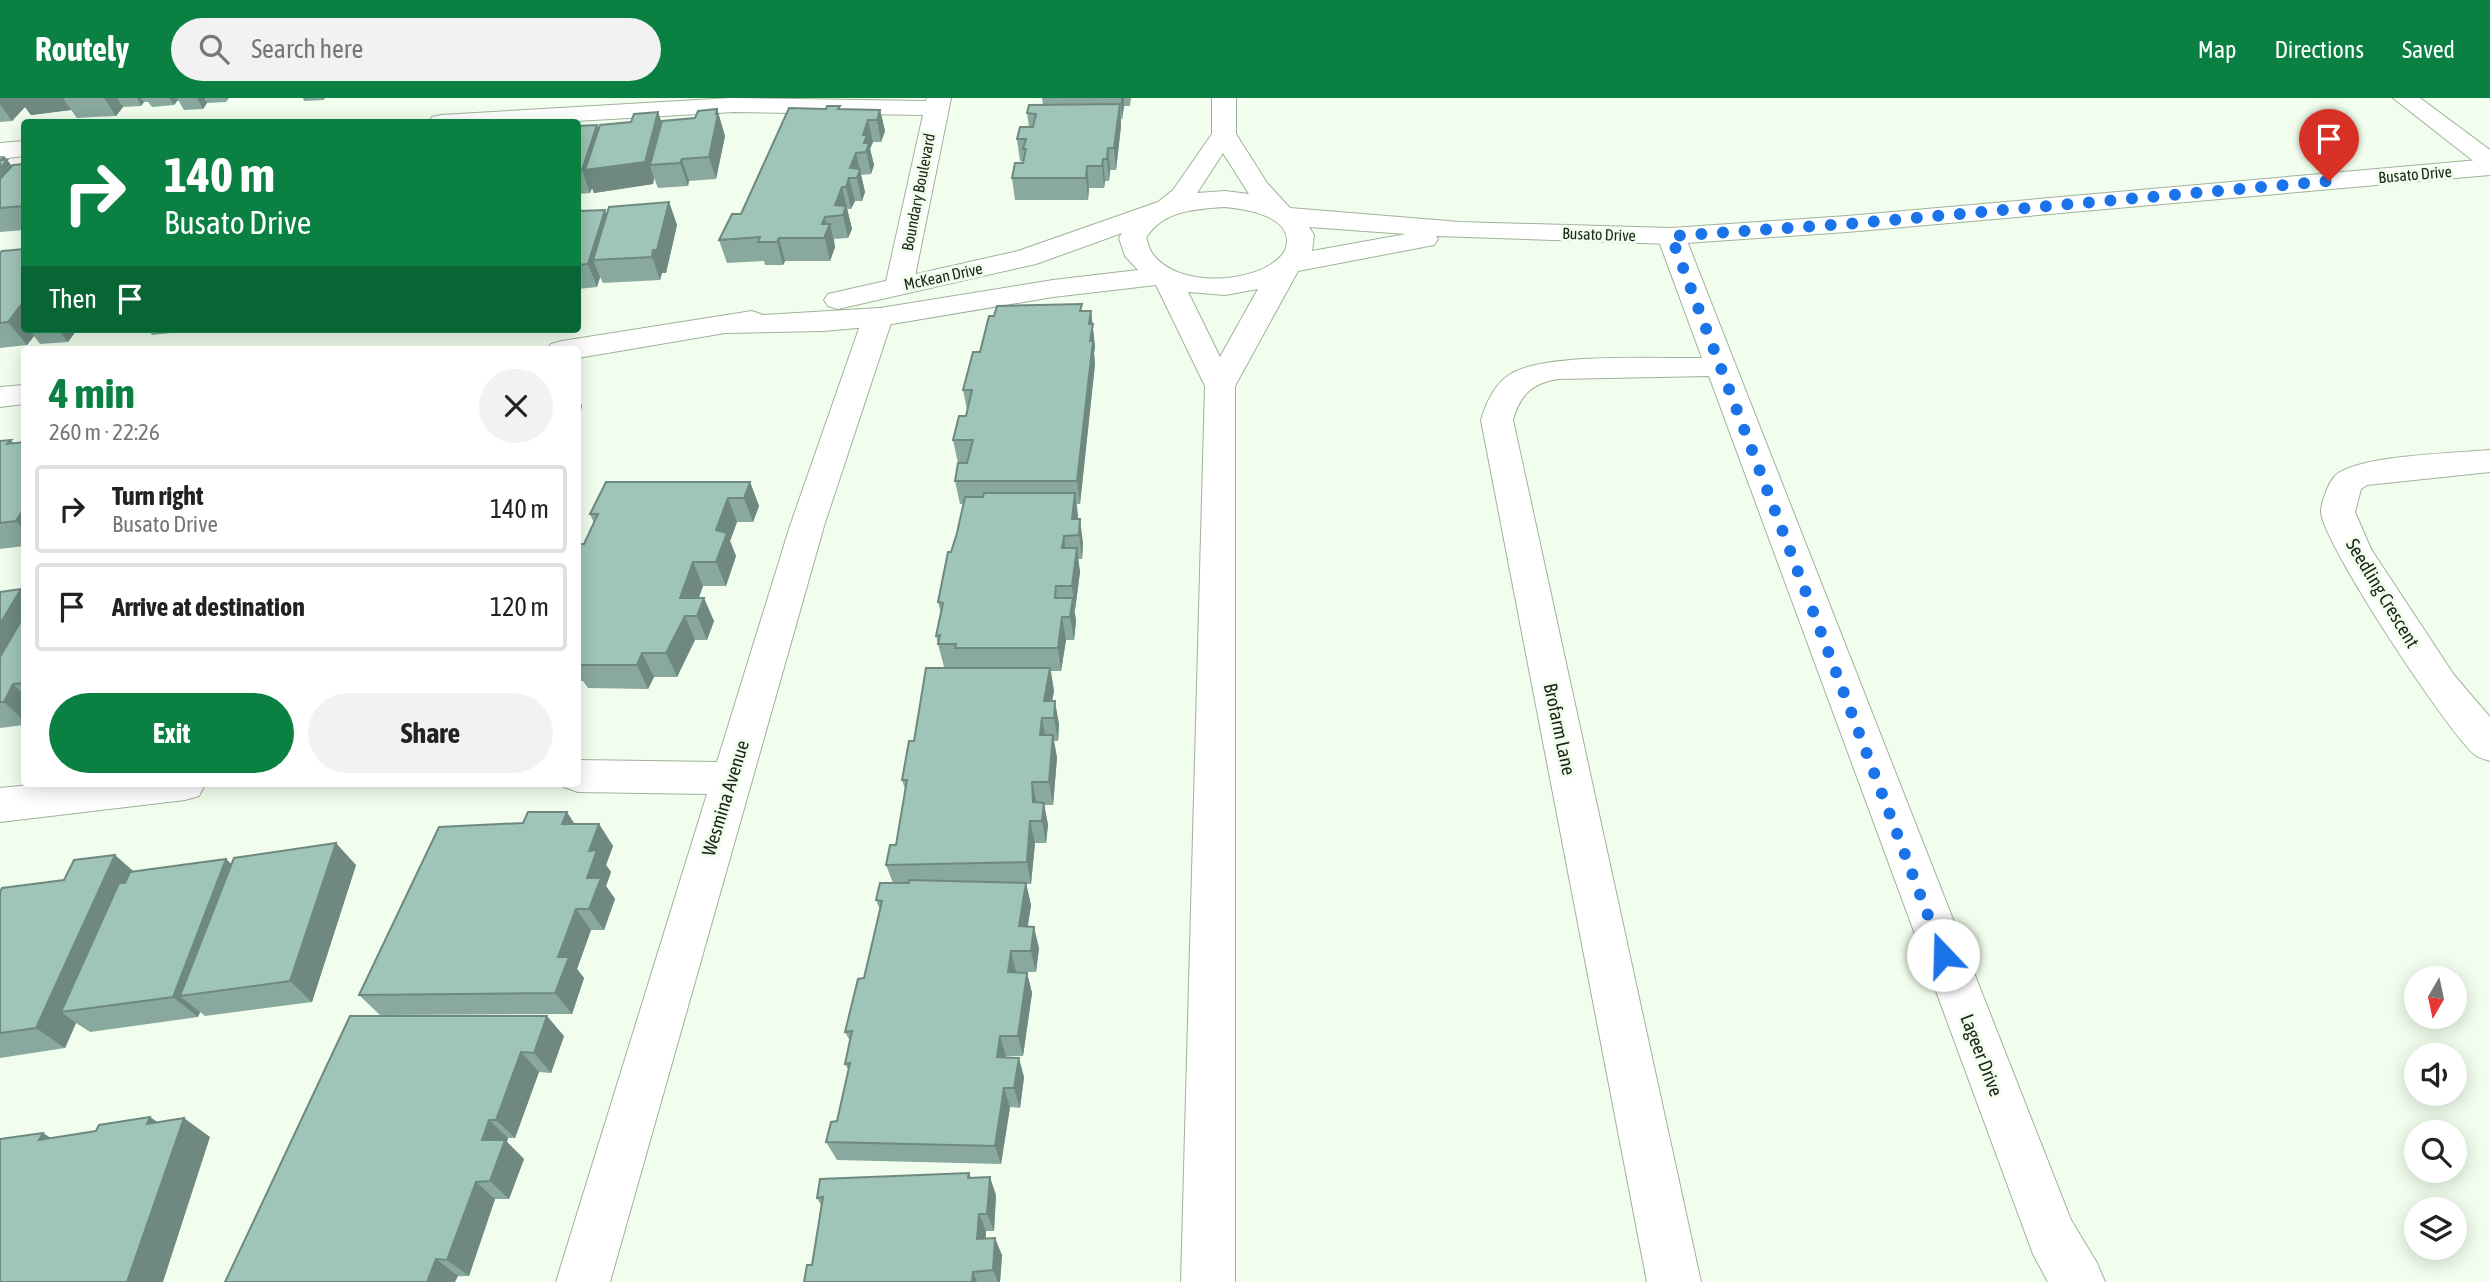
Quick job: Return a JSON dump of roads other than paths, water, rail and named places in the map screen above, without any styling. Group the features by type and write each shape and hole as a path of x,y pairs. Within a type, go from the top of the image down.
{"street":[{"path":"1208,1282 1220,386 1286,266 1299,250 1300,235 1292,221 1257,187 1224,134 1224,98"},
{"path":"2405,98 2490,165"},
{"path":"493,119 734,105 937,103"},
{"name":"Boundary Boulevard","path":"888,301 937,103"},
{"path":"1220,386 1166,278 1145,267 1135,253 1133,238 1140,223 1182,195 1224,134"},
{"path":"0,150 21,149"},
{"name":"Busato Drive","path":"1283,215 1460,230 1671,236 1847,224 2490,165"},
{"name":"McKean Drive","path":"888,301 1026,258 1162,209 1202,198 1229,197 1254,201 1283,215"},
{"name":"Busato Drive","path":"1166,278 1190,285 1218,287 1246,284 1271,276 1286,266 1395,246 1460,230"},
{"name":"Lageer Drive","path":"1671,236 2051,1236 2078,1282"},
{"name":"McKean Drive","path":"581,347 888,301 1166,278"},
{"name":"Wesmina Avenue","path":"583,1282 807,526 888,301"},
{"name":"Brofarm Lane","path":"1674,1282 1497,420 1501,402 1512,386 1537,372 1719,367"},
{"path":"0,397 21,395"},
{"name":"Seedling Crescent","path":"2490,461 2376,471 2355,477 2346,484 2338,512 2354,551 2440,685 2490,745"},
{"path":"581,776 731,778"},
{"path":"0,805 159,787"}]}
